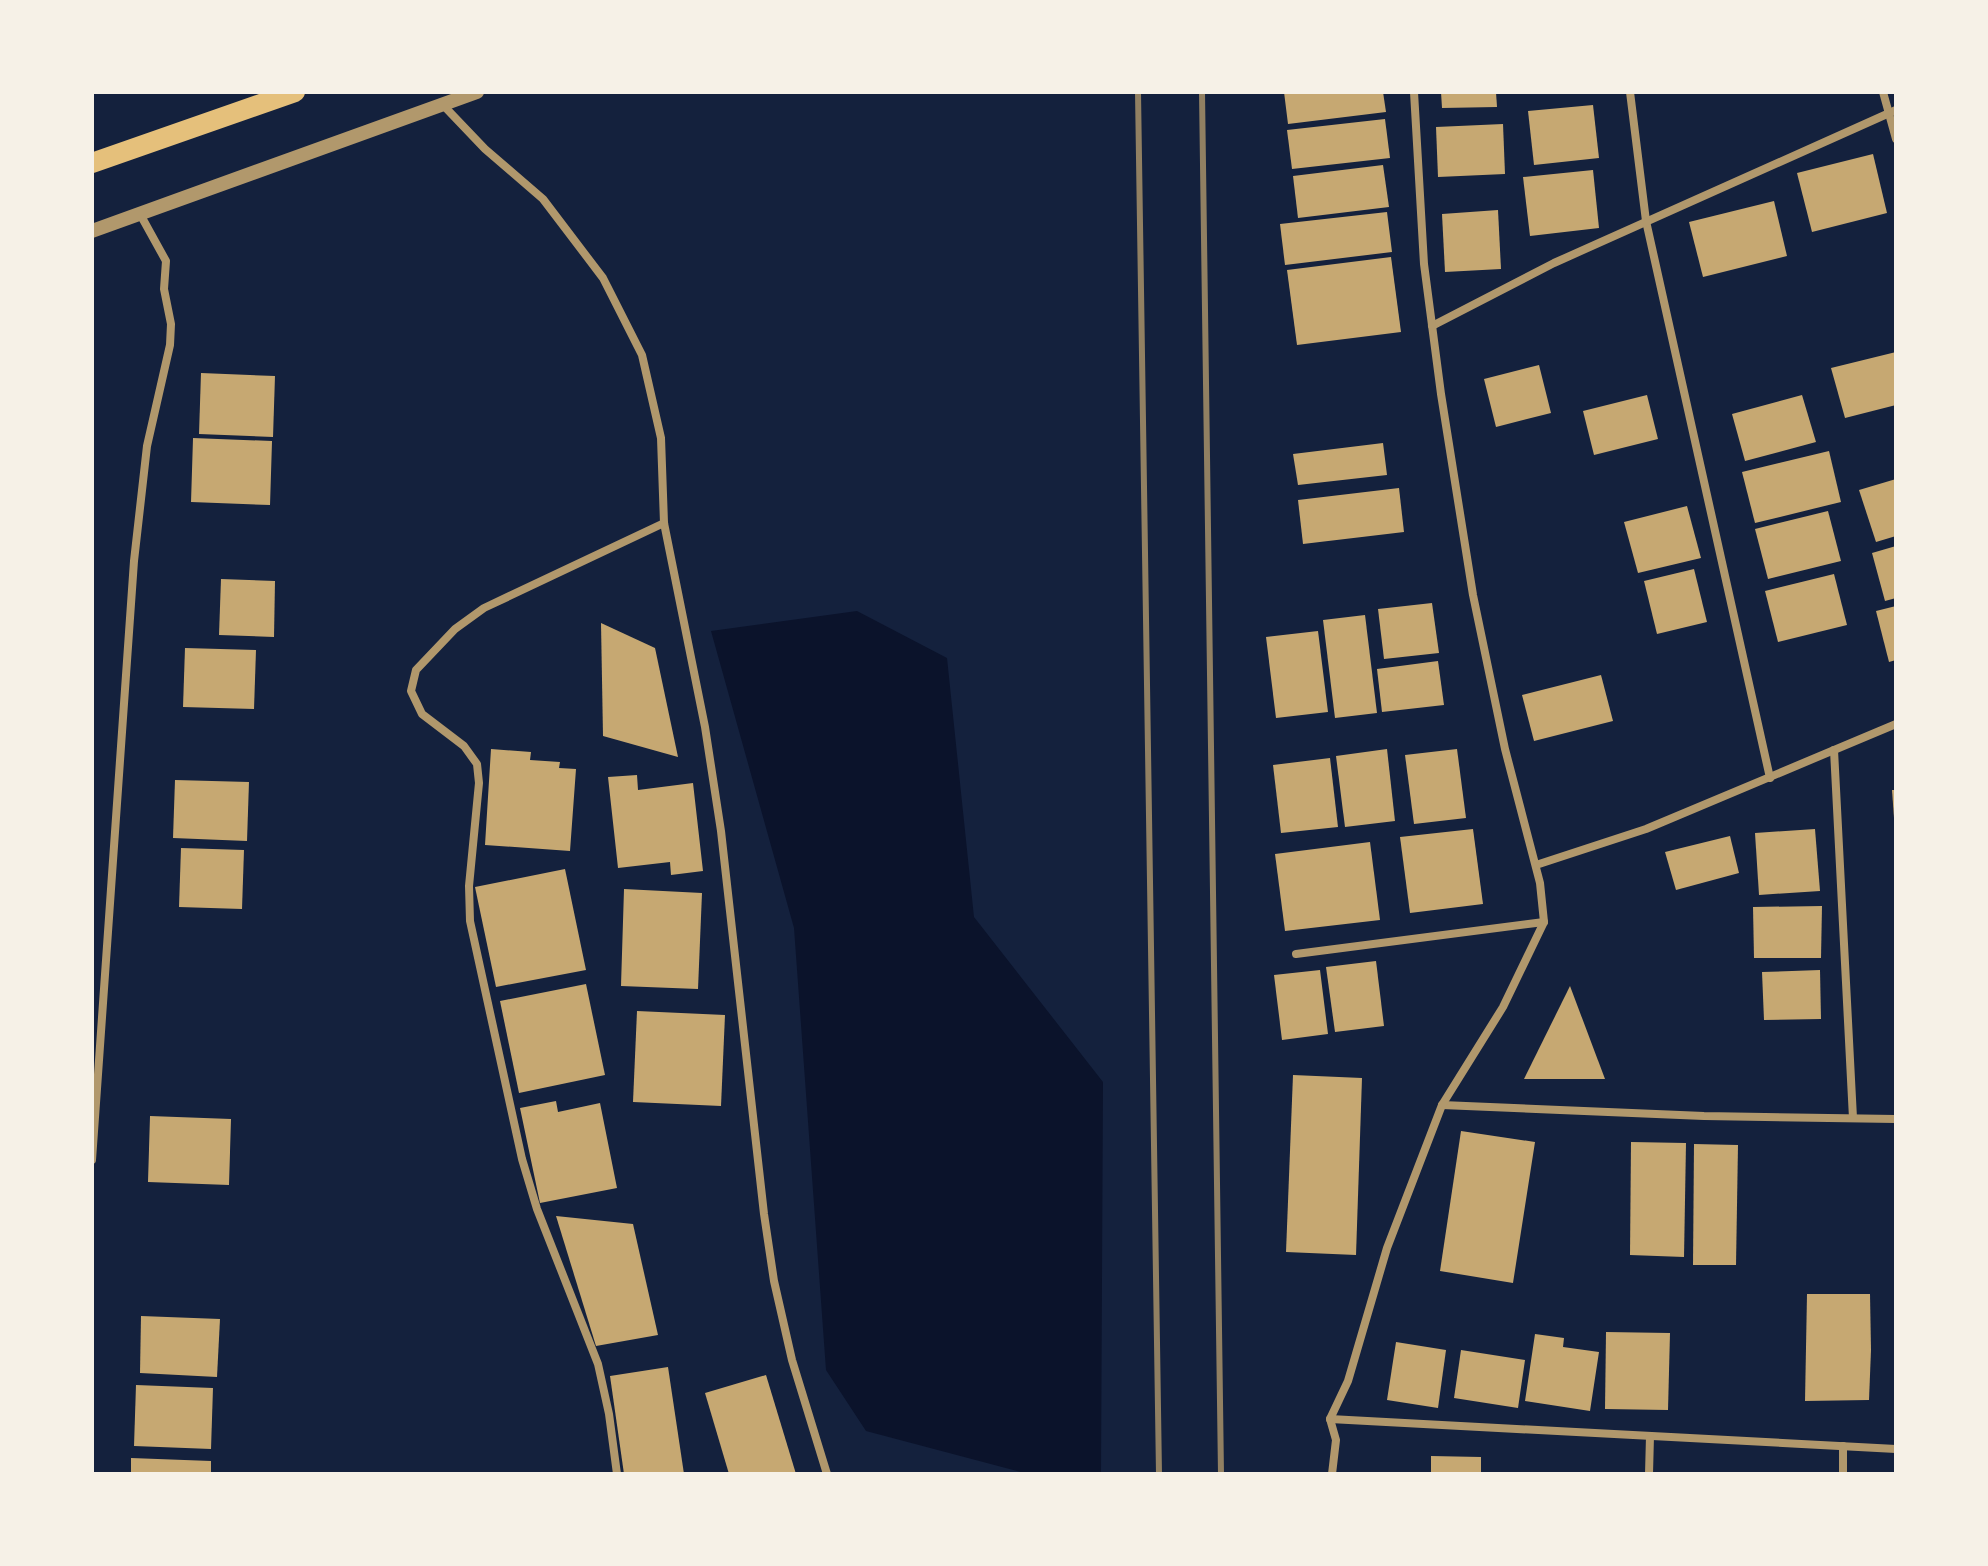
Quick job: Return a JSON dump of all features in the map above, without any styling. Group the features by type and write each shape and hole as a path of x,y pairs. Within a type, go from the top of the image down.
{"main road":[{"path":"92,163 295,92"}],"street":[{"path":"92,231 477,92"},
{"path":"1332,1474 1336,1440 1330,1419 1348,1381 1387,1248 1442,1105 1503,1007 1544,922 1536,865 1505,749 1473,595 1424,264 1414,92"},
{"path":"1630,92 1646,221 1770,778"},
{"path":"1883,92 1892,112 1896,139"},
{"path":"443,105 485,149 543,199 603,278 642,355 661,438 664,523 705,727 721,831 774,1281 792,1360 827,1474"},
{"path":"1432,326 1554,263 1892,112"},
{"path":"92,1160 134,561 147,446 170,345 171,324 164,289 166,261 140,214"},
{"path":"617,1474 598,1364 537,1209 522,1159 470,921 469,886 479,783 477,764 464,746 422,714 411,691 416,670 455,629 484,608 664,523"},
{"path":"1536,865 1646,829 1896,724"},
{"path":"1834,750 1853,1118"},
{"path":"1296,954 1544,922"},
{"path":"1442,1105 1704,1116 1896,1119"},
{"path":"1330,1419 1896,1449"},
{"path":"1649,1474 1650,1436"},
{"path":"1843,1446 1843,1474"}],"water":[{"path":"857,611 947,658 974,917 1103,1082 1101,1474 1028,1474 866,1431 826,1370 794,928 711,631"}],"building":[{"path":"1284,92 1383,92 1386,112 1288,124"},
{"path":"1441,92 1496,92 1497,107 1442,108"},
{"path":"1593,105 1599,158 1534,165 1528,111"},
{"path":"1385,119 1390,158 1292,169 1287,130"},
{"path":"1503,124 1505,174 1438,177 1436,127"},
{"path":"1873,154 1887,213 1812,232 1797,173"},
{"path":"1383,165 1389,207 1298,218 1293,176"},
{"path":"1593,170 1599,228 1530,236 1523,177"},
{"path":"1774,201 1787,256 1703,277 1689,222"},
{"path":"1498,210 1501,269 1445,272 1442,214"},
{"path":"1387,212 1392,252 1285,265 1280,224"},
{"path":"1391,257 1401,332 1297,345 1287,270"},
{"path":"1896,352 1896,405 1845,418 1831,368"},
{"path":"1539,365 1551,413 1496,427 1484,379"},
{"path":"201,373 275,376 273,437 199,434"},
{"path":"1647,395 1658,439 1594,455 1583,411"},
{"path":"1802,395 1816,442 1745,461 1732,414"},
{"path":"193,438 272,441 270,505 191,502"},
{"path":"1383,443 1387,475 1298,485 1293,454"},
{"path":"1829,451 1841,502 1755,523 1742,472"},
{"path":"1896,479 1896,536 1876,542 1859,490"},
{"path":"1399,488 1404,532 1303,544 1298,500"},
{"path":"1687,506 1701,558 1638,573 1624,522"},
{"path":"1828,511 1841,561 1768,579 1755,529"},
{"path":"1896,546 1896,598 1885,601 1872,553"},
{"path":"1694,569 1707,622 1657,634 1644,581"},
{"path":"1834,574 1847,625 1778,642 1765,591"},
{"path":"221,579 275,581 274,637 219,635"},
{"path":"1432,603 1439,653 1384,659 1378,609"},
{"path":"1896,606 1896,660 1889,662 1876,611"},
{"path":"1365,615 1377,713 1335,718 1323,620"},
{"path":"601,623 655,648 678,757 603,736"},
{"path":"1318,631 1328,712 1276,718 1266,637"},
{"path":"185,648 256,650 254,709 183,707"},
{"path":"1438,661 1444,705 1382,712 1377,669"},
{"path":"1601,675 1613,721 1534,741 1522,695"},
{"path":"491,749 531,752 530,760 560,762 559,768 576,769 570,851 485,845"},
{"path":"1387,749 1395,821 1345,827 1336,756"},
{"path":"1457,749 1466,818 1414,824 1405,755"},
{"path":"1330,758 1338,827 1281,833 1273,765"},
{"path":"637,775 638,790 693,783 703,871 671,875 670,862 618,868 608,777"},
{"path":"175,780 249,782 247,841 173,838"},
{"path":"1892,790 1896,790 1896,818 1894,818"},
{"path":"1473,829 1483,904 1410,913 1400,837"},
{"path":"1815,829 1820,891 1759,895 1755,833"},
{"path":"1730,836 1739,873 1676,890 1665,852"},
{"path":"1370,842 1380,920 1285,931 1275,854"},
{"path":"181,848 244,850 242,909 179,907"},
{"path":"565,869 586,970 496,987 475,887"},
{"path":"624,889 702,893 698,989 621,986"},
{"path":"1822,906 1821,958 1754,958 1753,907"},
{"path":"1376,961 1384,1026 1335,1032 1326,967"},
{"path":"1320,970 1328,1034 1282,1040 1274,975"},
{"path":"1820,970 1821,1019 1764,1020 1762,972"},
{"path":"586,984 605,1075 519,1093 500,1001"},
{"path":"1570,986 1605,1079 1524,1079"},
{"path":"637,1011 725,1015 721,1106 633,1102"},
{"path":"1293,1075 1362,1078 1356,1255 1286,1252"},
{"path":"556,1101 558,1112 600,1103 617,1188 540,1203 520,1108"},
{"path":"150,1116 231,1119 229,1185 148,1182"},
{"path":"1461,1131 1535,1142 1513,1283 1440,1271"},
{"path":"1631,1142 1686,1143 1684,1257 1630,1255"},
{"path":"1694,1144 1738,1145 1736,1265 1693,1265"},
{"path":"556,1216 633,1224 658,1335 596,1346"},
{"path":"1807,1294 1870,1294 1869,1400 1805,1401"},
{"path":"141,1316 220,1319 217,1377 140,1373"},
{"path":"1606,1332 1670,1333 1668,1410 1605,1409"},
{"path":"1535,1334 1564,1338 1563,1347 1599,1352 1590,1411 1525,1401"},
{"path":"1396,1342 1446,1350 1438,1408 1387,1400"},
{"path":"1461,1350 1525,1360 1518,1408 1454,1398"},
{"path":"668,1367 684,1474 624,1474 610,1376"},
{"path":"766,1375 796,1474 729,1474 705,1393"},
{"path":"136,1385 213,1388 211,1449 134,1446"},
{"path":"1431,1456 1481,1457 1481,1474 1431,1474"},
{"path":"131,1458 211,1461 211,1474 131,1474"}],"railway":[{"path":"1138,92 1159,1474"},
{"path":"1202,92 1221,1474"}]}
